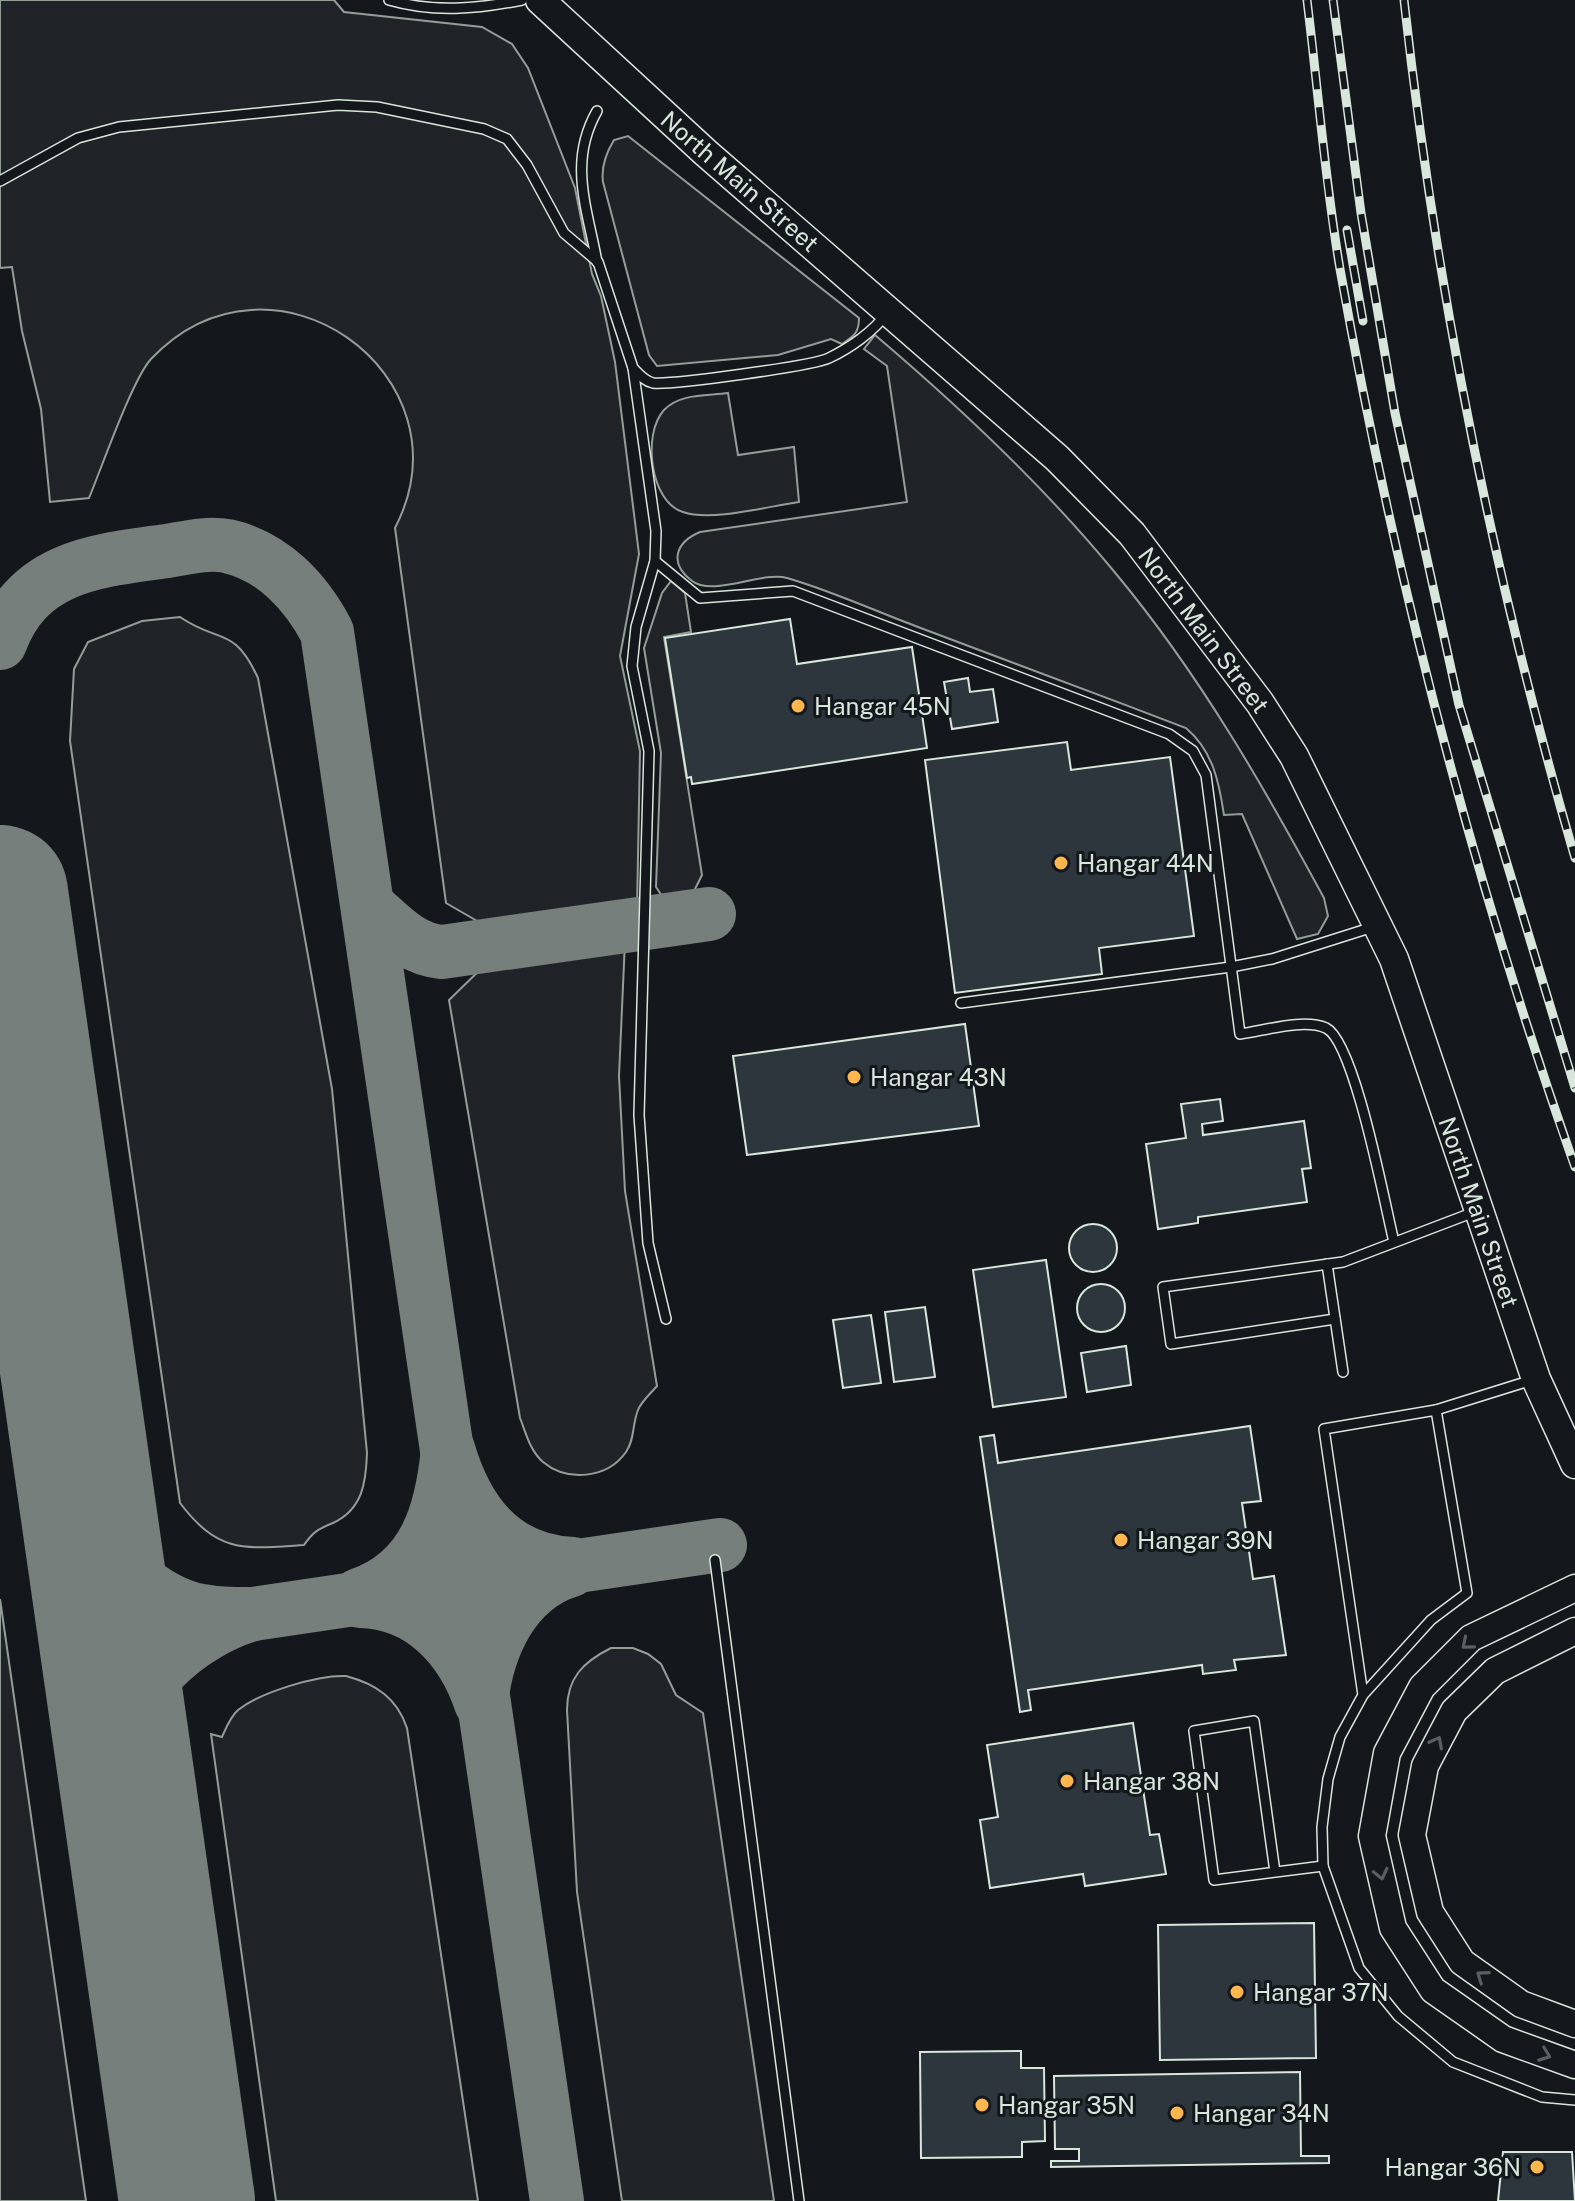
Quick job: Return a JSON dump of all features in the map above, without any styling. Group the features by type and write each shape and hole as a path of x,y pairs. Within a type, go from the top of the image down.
{"main road":[{"name":"North Main Street","path":"540,0 706,153 1057,458 1132,534 1260,703 1294,756 1394,959 1536,1379 1575,1464"},
{"path":"1575,1588 1471,1638 1422,1687 1387,1753 1372,1836 1393,1928 1433,1990 1503,2039 1575,2065"},
{"path":"1575,1631 1495,1671 1454,1711 1425,1766 1412,1835 1430,1912 1462,1962 1521,2004 1575,2024"}],"lane":[{"path":"389,0 449,9 481,8 522,0"},
{"path":"0,181 78,138 119,127 338,105 377,107 484,129 507,139 527,165 564,233 598,262"},
{"path":"597,111 584,134 579,160 598,262 633,368 656,531 655,561 636,627 632,666 649,751 640,1130 648,1243 666,1319"},
{"path":"633,368 644,379 654,383 826,360 870,330 888,310"},
{"path":"655,561 700,598 793,591 1181,740 1193,751 1206,775 1240,1034 1317,1026 1339,1040 1356,1085 1394,1242"},
{"path":"961,1003 1231,967 1272,959 1378,926"},
{"path":"1335,1319 1171,1344 1163,1287 1343,1262 1478,1211"},
{"path":"1327,1264 1343,1372"},
{"path":"1363,1695 1324,1429 1436,1410 1536,1379"},
{"path":"1436,1410 1467,1593 1431,1620 1363,1695 1340,1737 1328,1779 1322,1827 1323,1866 1359,1968 1398,2016 1453,2062 1542,2097 1575,2100"},
{"path":"715,1560 799,2201"},
{"path":"1275,1872 1254,1721 1194,1731 1214,1880 1323,1866"}],"shaded area":[{"path":"0,0 334,0 344,12 482,27 512,44 528,68 575,188 592,274 601,296 615,362 639,554 620,656 640,751 637,909 491,929 446,903 395,528 412,472 407,419 384,374 348,338 302,316 251,310 199,323 151,359 143,370 126,404 89,498 50,502 41,409 22,331 12,267 0,268"},
{"path":"628,136 859,318 855,334 842,344 831,339 778,355 657,366 649,355 603,182 603,166 611,145 614,140"},
{"path":"875,335 939,391 1031,480 1089,542 1147,613 1228,731 1324,898 1328,916 1318,934 1297,939 1242,814 1224,815 1209,757 1186,728 787,578 712,586 701,585 684,574 678,554 685,541 700,532 907,502 887,366 864,349"},
{"path":"728,393 738,455 794,447 799,502 725,514 695,515 672,506 663,495 653,466 652,450 657,421 664,410 686,398"},
{"path":"671,581 685,593 691,632 664,637 702,875 693,893 681,902 666,902 656,887 661,753 644,648 662,593"},
{"path":"180,617 233,643 249,661 258,678 332,1089 367,1453 364,1484 357,1502 343,1517 316,1531 304,1545 234,1545 207,1532 180,1503 70,741 74,669 88,642 142,621"},
{"path":"625,941 619,1076 625,1191 657,1386 639,1407 629,1447 618,1461 598,1472 575,1475 563,1473 539,1458 520,1418 449,1000 488,962"},
{"path":"0,1599 86,2201 0,2201"},
{"path":"611,1648 633,1648 648,1654 661,1664 676,1695 703,1713 774,2201 622,2201 577,1892 567,1710 570,1689 578,1672"},
{"path":"346,1676 367,1683 384,1694 397,1708 407,1728 478,2201 276,2201 211,1734 222,1737 235,1713 260,1697 305,1682"}],"building":[{"name":"Hangar 45N","path":"790,619 797,664 912,647 927,748 692,784 691,777 687,778 665,638"},
{"path":"968,678 970,692 993,689 998,722 952,729 944,682"},
{"name":"Hangar 44N","path":"1067,742 1071,770 1170,757 1194,936 1099,948 1102,974 955,993 925,760"},
{"name":"Hangar 43N","path":"965,1024 979,1126 747,1155 733,1056"},
{"path":"1220,1099 1223,1121 1202,1124 1203,1135 1304,1121 1311,1168 1302,1169 1307,1202 1198,1217 1198,1223 1158,1229 1146,1144 1186,1138 1181,1104"},
{"path":"1093,1224 1110,1231 1117,1248 1110,1265 1093,1272 1076,1265 1069,1248 1076,1231"},
{"path":"1046,1260 1066,1397 993,1407 973,1270"},
{"path":"1101,1284 1118,1291 1125,1308 1118,1325 1101,1332 1084,1325 1077,1308 1084,1291"},
{"path":"925,1307 935,1377 894,1382 885,1312"},
{"path":"871,1315 881,1383 843,1388 833,1320"},
{"path":"1126,1346 1131,1385 1087,1392 1081,1353"},
{"name":"Hangar 39N","path":"1250,1426 1261,1501 1242,1503 1253,1579 1274,1576 1286,1655 1234,1660 1236,1670 1203,1674 1202,1665 1028,1690 1031,1710 1020,1712 980,1437 994,1435 998,1463"},
{"name":"Hangar 38N","path":"1133,1723 1150,1835 1159,1834 1166,1874 1085,1886 1083,1874 990,1888 980,1820 998,1817 987,1745"},
{"name":"Hangar 37N","path":"1314,1923 1316,2058 1160,2060 1158,1925"},
{"name":"Hangar 35N","path":"1021,2051 1021,2068 1044,2068 1045,2141 1022,2142 1022,2157 921,2158 920,2052"},
{"name":"Hangar 34N","path":"1300,2072 1301,2156 1329,2156 1329,2163 1051,2167 1051,2161 1079,2161 1079,2149 1055,2149 1054,2076"},
{"name":"Hangar 36N","path":"1503,2152 1572,2152 1575,2201 1498,2201"}],"taxiway":[{"path":"0,643 12,618 27,599 44,584 64,573 110,560 210,545 244,551 273,567 309,603 327,632 557,2201"},
{"path":"369,907 411,942 442,952 709,914"},
{"path":"359,1595 382,1585 400,1571 426,1537 441,1495 448,1449 465,1493 491,1529 507,1543 526,1553 548,1561 573,1564"},
{"path":"83,1474 85,1501 92,1522 113,1555 142,1583 175,1603 192,1609 253,1614"},
{"path":"130,1803 123,1767 124,1740 132,1714 145,1690 162,1669 183,1651 229,1623 253,1614 720,1545"},
{"path":"360,1601 382,1603 403,1610 437,1632 463,1664 481,1703 489,1661 506,1622 533,1590 571,1570"}],"runway":[{"path":"0,893 187,2201"}],"railway":[{"path":"1307,0 1340,269 1385,497 1439,723 1470,835 1502,947 1575,1167"},
{"path":"1333,0 1361,213 1395,413 1459,705 1575,1088"},
{"path":"1404,0 1433,217 1471,433 1519,647 1575,858"},
{"path":"1347,230 1363,321"}],"place":[{"name":"Hangar 45N","path":"798,706"},
{"name":"Hangar 44N","path":"1061,863"},
{"name":"Hangar 43N","path":"854,1077"},
{"name":"Hangar 39N","path":"1121,1540"},
{"name":"Hangar 38N","path":"1067,1781"},
{"name":"Hangar 37N","path":"1237,1992"},
{"name":"Hangar 35N","path":"982,2105"},
{"name":"Hangar 34N","path":"1177,2113"},
{"name":"Hangar 36N","path":"1537,2167"}]}
